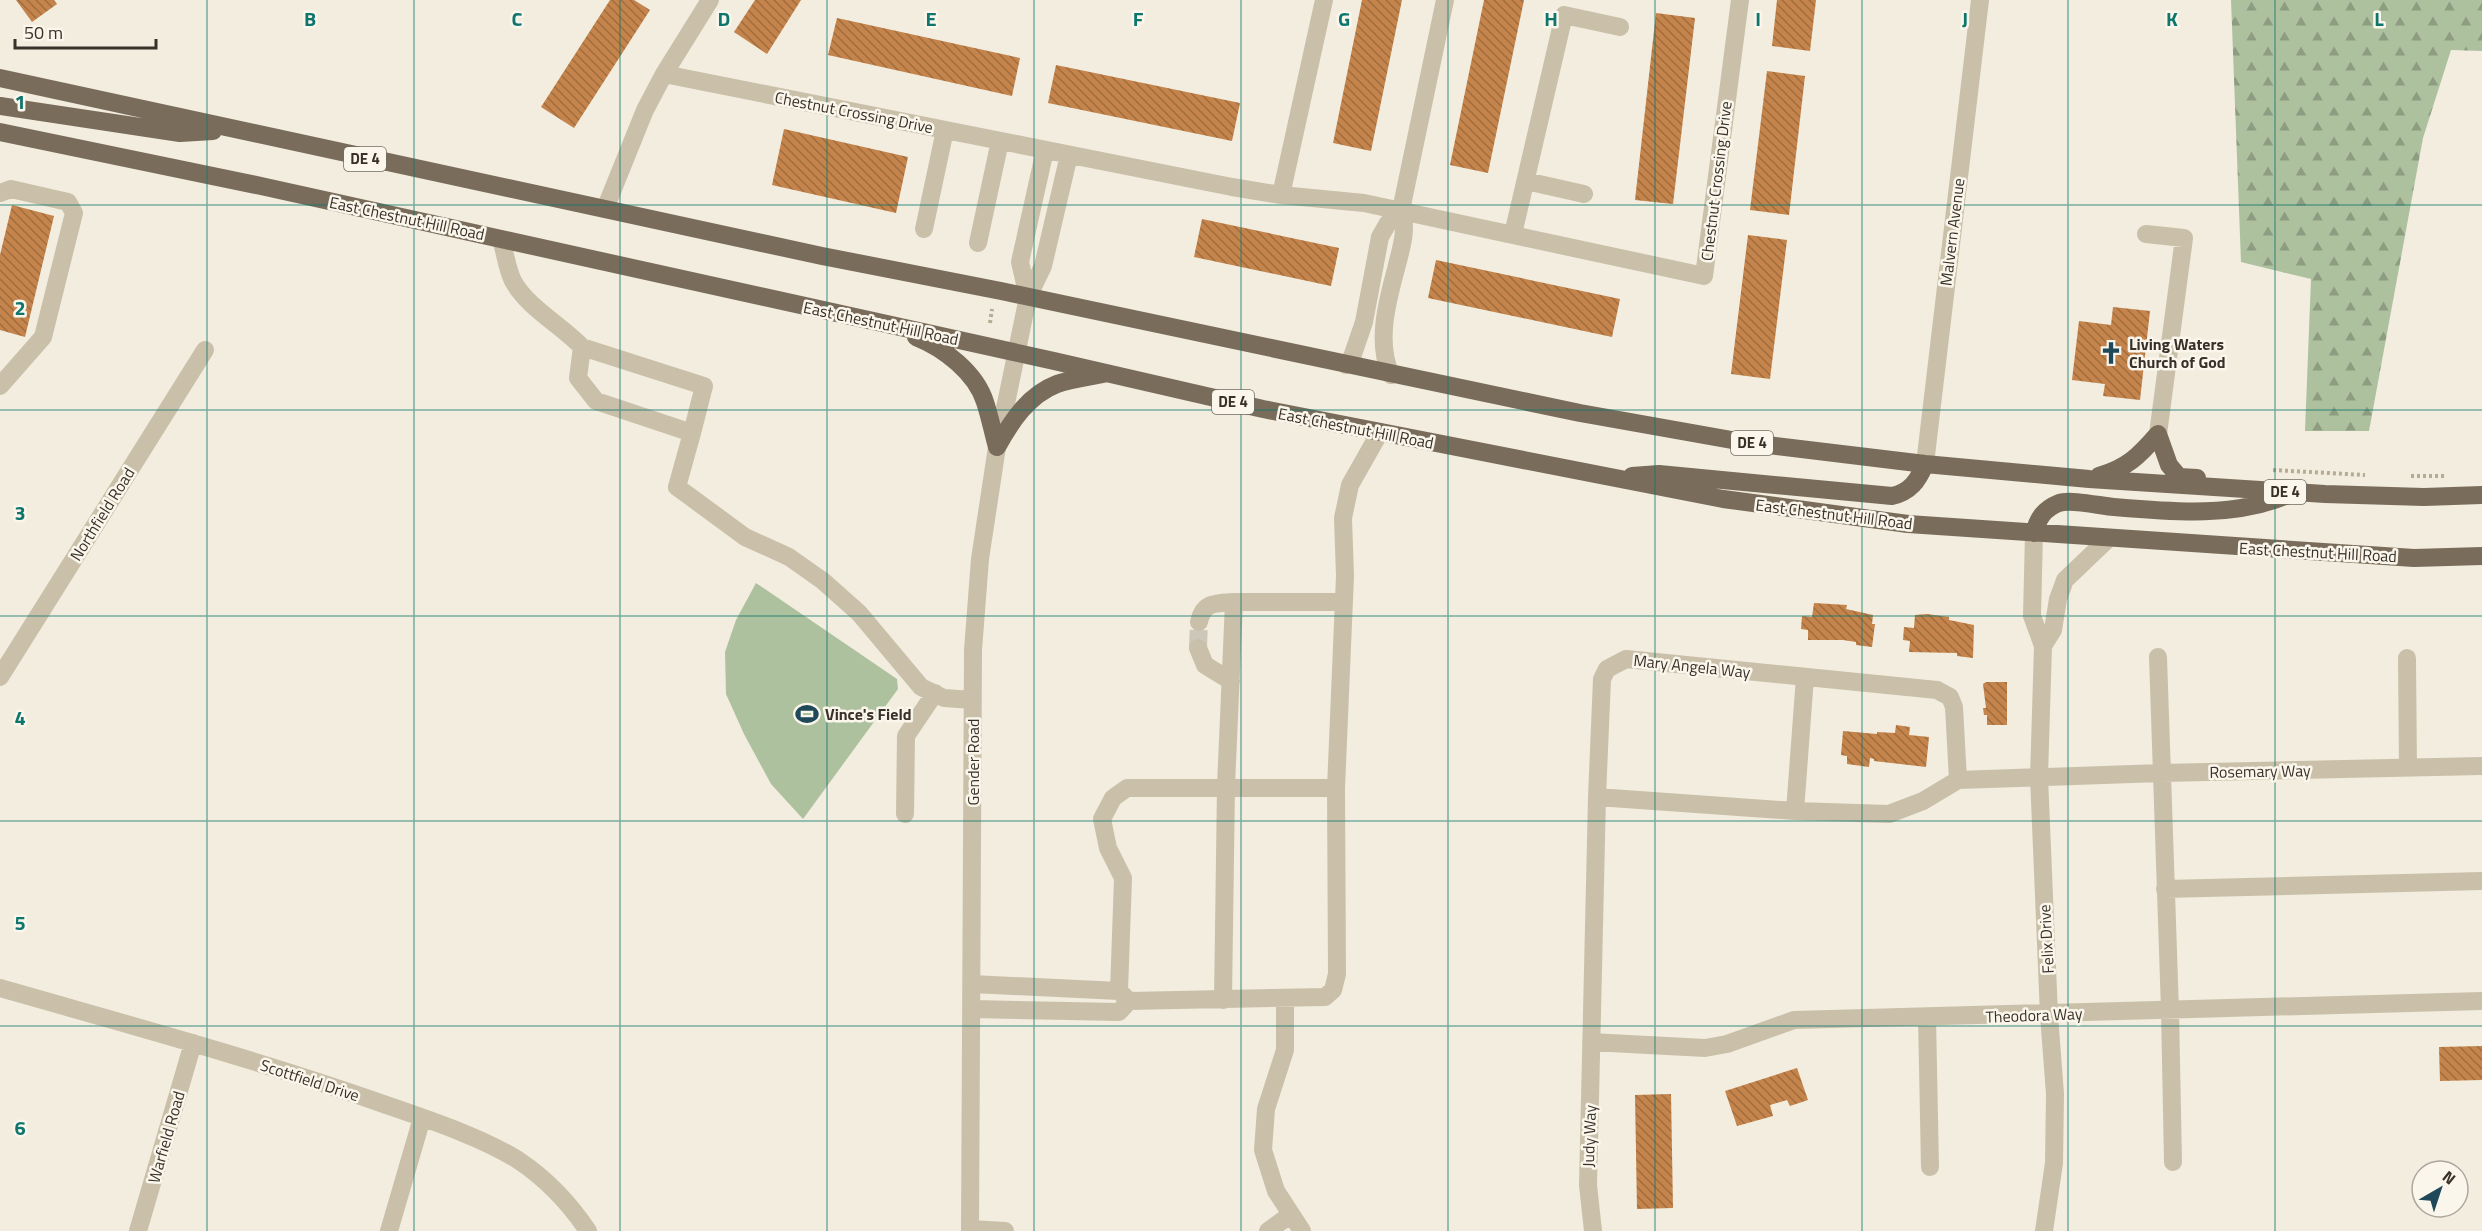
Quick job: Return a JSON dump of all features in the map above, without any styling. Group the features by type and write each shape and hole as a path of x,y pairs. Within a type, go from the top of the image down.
{"main road":[{"name":"DE 4","path":"0,78 822,256 1028,297 1390,375 1580,413 1743,442 1925,464 2089,479 2294,492 2424,497 2482,495"},
{"path":"0,106 180,133 233,130"},
{"name":"East Chestnut Hill Road","path":"0,132 501,239 1263,409 1723,500 1884,520 2034,533 2244,548 2320,550 2414,558 2482,556"},
{"path":"878,322 928,342 955,360 977,386 985,401 997,447"},
{"path":"997,447 1012,420 1036,396 1056,385 1106,373"},
{"path":"2089,479 2120,470 2141,453 2158,434 2169,465 2179,477 2258,483 2294,492"},
{"path":"1609,478 1659,474 1892,496 1904,493 1920,477 1925,464"},
{"path":"2034,533 2038,518 2046,510 2062,502 2162,512 2267,504 2294,492"}],"street":[{"path":"605,209 631,140 664,74 710,0"},
{"path":"1281,195 1324,0"},
{"path":"1390,375 1386,365 1383,337 1392,284 1403,240 1405,223 1401,210 1445,0"},
{"name":"Chestnut Crossing Drive","path":"664,74 1281,195 1330,198 1401,210 1704,276 1740,0"},
{"name":"Malvern Avenue","path":"1925,464 1980,0"},
{"path":"1513,234 1564,15 1620,27"},
{"path":"924,229 945,130"},
{"path":"978,243 1000,141"},
{"path":"1028,297 1020,262 1045,150"},
{"path":"1028,297 1043,266 1069,155"},
{"path":"1526,181 1584,194"},
{"path":"0,194 11,189 68,202 74,213 43,337 0,384"},
{"path":"1346,365 1352,357 1364,322 1380,237 1388,223 1401,210"},
{"path":"2146,234 2184,238 2158,434"},
{"path":"501,239 513,280 529,301 566,331 582,348 704,386 677,487 745,537 789,557 823,581 859,613 921,687 944,698 973,700"},
{"name":"Gender Road","path":"970,1230 973,650 980,559 997,447 1028,297"},
{"path":"582,348 578,378 596,401 692,433"},
{"name":"Northfield Road","path":"0,677 205,350"},
{"path":"972,984 1124,996 1223,1000 1325,998 1333,990 1337,974 1336,788 1344,602 1343,518 1350,485 1380,432"},
{"name":"Felix Drive","path":"2034,533 2032,616 2043,646 2039,777 2049,1015 2055,1094 2054,1163 2044,1231"},
{"name":"Felix Drive","path":"2043,646 2053,630 2058,599 2065,580 2109,538"},
{"path":"1223,1000 1226,786 1234,602"},
{"path":"1199,622 1200,614 1205,607 1213,603 1344,602"},
{"path":"1198,648 1205,665 1231,681"},
{"path":"2158,657 2173,1162"},
{"path":"2407,658 2408,768"},
{"name":"Mary Angela Way","path":"1591,1042 1602,678 1607,669 1615,663 1626,659 1945,692 1954,707 1958,780"},
{"path":"1795,811 1804,677"},
{"path":"905,813 906,736 934,693"},
{"name":"Rosemary Way","path":"2039,777 2482,766"},
{"path":"1597,797 1795,811 1888,814 1923,801 1958,780 2039,777"},
{"path":"972,1009 1119,1012 1124,996 1123,878 1108,848 1102,819 1113,798 1127,788 1226,786 1336,788"},
{"path":"2165,889 2482,880"},
{"name":"Scottfield Drive","path":"0,988 301,1076 422,1118 517,1160 555,1191 588,1231"},
{"path":"1285,998 1285,1050 1266,1109 1263,1149 1276,1191 1302,1231"},
{"name":"Theodora Way","path":"1591,1042 1705,1048 1727,1044 1794,1020 2049,1015 2482,1001"},
{"path":"1927,1017 1930,1167"},
{"name":"Judy Way","path":"1591,1042 1588,1185 1593,1231"},
{"name":"Warfield Road","path":"138,1231 193,1043"},
{"path":"389,1231 422,1118"},
{"path":"1268,1231 1290,1215"},
{"path":"970,1230 1005,1231"}],"path":[{"path":"990,323 992,309"},
{"path":"2272,470 2376,476"},
{"path":"2399,477 2447,476"}],"green space":[{"path":"2231,0 2482,0 2482,51 2451,50 2423,138 2369,431 2305,431 2311,279 2241,262"},
{"name":"Vince's Field","path":"756,583 897,679 898,689 803,819 771,784 726,694 725,652 736,620"}],"building":[{"path":"16,0 54,0 57,4 32,22"},
{"path":"610,0 634,0 650,10 574,128 541,107"},
{"path":"755,0 801,0 767,54 734,32"},
{"path":"1362,0 1402,0 1371,151 1333,143"},
{"path":"1484,0 1524,0 1488,173 1450,165"},
{"path":"1777,0 1816,0 1810,51 1772,46"},
{"path":"1656,13 1695,18 1673,204 1635,200"},
{"path":"837,18 1020,58 1012,96 828,55"},
{"path":"1056,65 1240,103 1232,141 1048,103"},
{"path":"1767,71 1805,76 1789,215 1750,210"},
{"path":"784,129 908,157 896,213 772,185"},
{"path":"12,205 54,216 25,337 0,330 0,255"},
{"path":"1202,219 1339,248 1331,286 1194,257"},
{"path":"1748,235 1787,240 1770,379 1731,374"},
{"path":"1436,260 1620,299 1612,337 1428,298"},
{"name":"Living Waters Church of God","path":"2113,307 2150,311 2140,400 2103,396 2105,384 2072,380 2079,321 2111,325"},
{"path":"1814,603 1847,605 1846,609 1873,615 1872,624 1875,624 1872,647 1856,645 1856,642 1843,640 1808,640 1808,630 1801,629 1802,616 1812,617"},
{"path":"1915,615 1949,617 1949,620 1974,625 1973,658 1957,656 1957,653 1909,652 1910,641 1903,640 1904,627 1914,628"},
{"path":"2007,682 2007,725 1987,725 1987,715 1984,715 1983,708 1986,708 1983,684"},
{"path":"1896,725 1910,727 1909,735 1929,737 1926,767 1874,761 1870,758 1869,767 1847,764 1847,756 1841,755 1843,731 1895,733"},
{"path":"2482,1046 2482,1080 2440,1081 2439,1047"},
{"path":"1797,1068 1808,1100 1790,1106 1787,1100 1770,1105 1773,1116 1737,1126 1725,1091"},
{"path":"1671,1094 1673,1208 1637,1209 1635,1095"}],"tunnel":[{"path":"1198,648 1199,622"}],"place":[{"name":"Living Waters Church of God","path":"2111,353"},
{"name":"Vince's Field","path":"807,714"}]}
